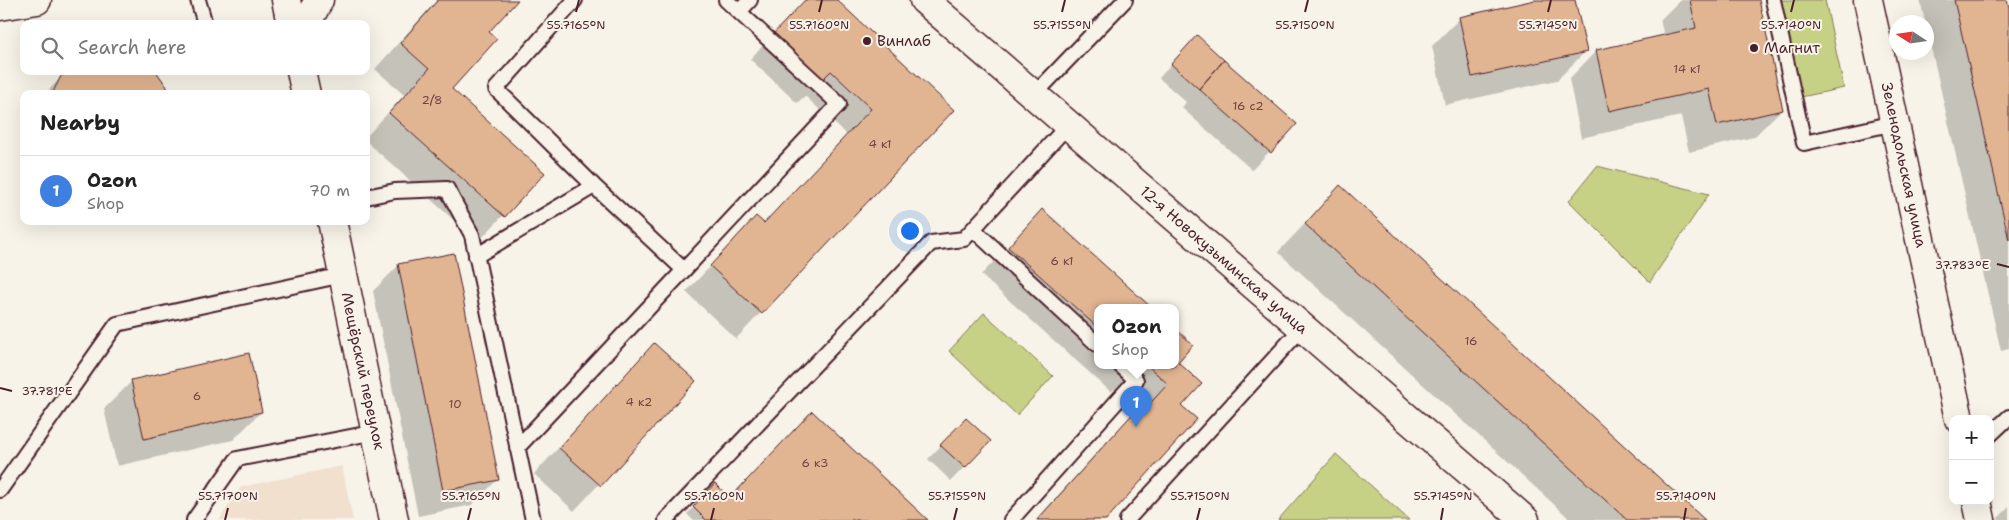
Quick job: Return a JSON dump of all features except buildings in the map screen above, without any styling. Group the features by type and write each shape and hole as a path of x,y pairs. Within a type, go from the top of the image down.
{"street":[{"path":"0,6 37,0"},
{"path":"286,0 290,20"},
{"path":"308,20 319,0"},
{"name":"12-я Новокузьминская улица","path":"924,0 1524,520"},
{"name":"Зеленодольская улица","path":"1868,0 1958,415"},
{"path":"302,75 305,90"},
{"name":"Мещёрский переулок","path":"333,225 394,520"},
{"path":"1978,505 1981,520"}],"lane":[{"path":"198,0 204,20"},
{"path":"575,0 496,89 594,186 684,270"},
{"path":"517,448 839,104 726,0"},
{"path":"739,12 750,0"},
{"path":"1034,95 1125,0"},
{"path":"1773,0 1804,143 1895,123"},
{"path":"666,520 931,243 964,239 1068,125"},
{"path":"476,256 594,186"},
{"path":"370,196 396,191 447,189 472,236 532,520"},
{"path":"972,229 1094,341"},
{"path":"0,490 117,324 343,275"},
{"path":"1127,520 1302,328"},
{"path":"1011,520 1136,380 1124,369"},
{"path":"1994,431 2009,417"},
{"path":"194,520 236,459 376,432"}],"shaded area":[{"path":"342,466 353,520 219,520 241,487"}],"green space":[{"path":"1780,0 1825,0 1844,88 1801,97"},
{"path":"1597,166 1709,194 1650,282 1569,201"},
{"path":"984,313 1053,376 1017,415 949,351"},
{"path":"1336,454 1409,520 1278,520"}],"place":[{"name":"Винлаб","path":"867,41"},
{"name":"Магнит","path":"1754,48"},
{"name":"Ozon","path":"1136,427"}]}
